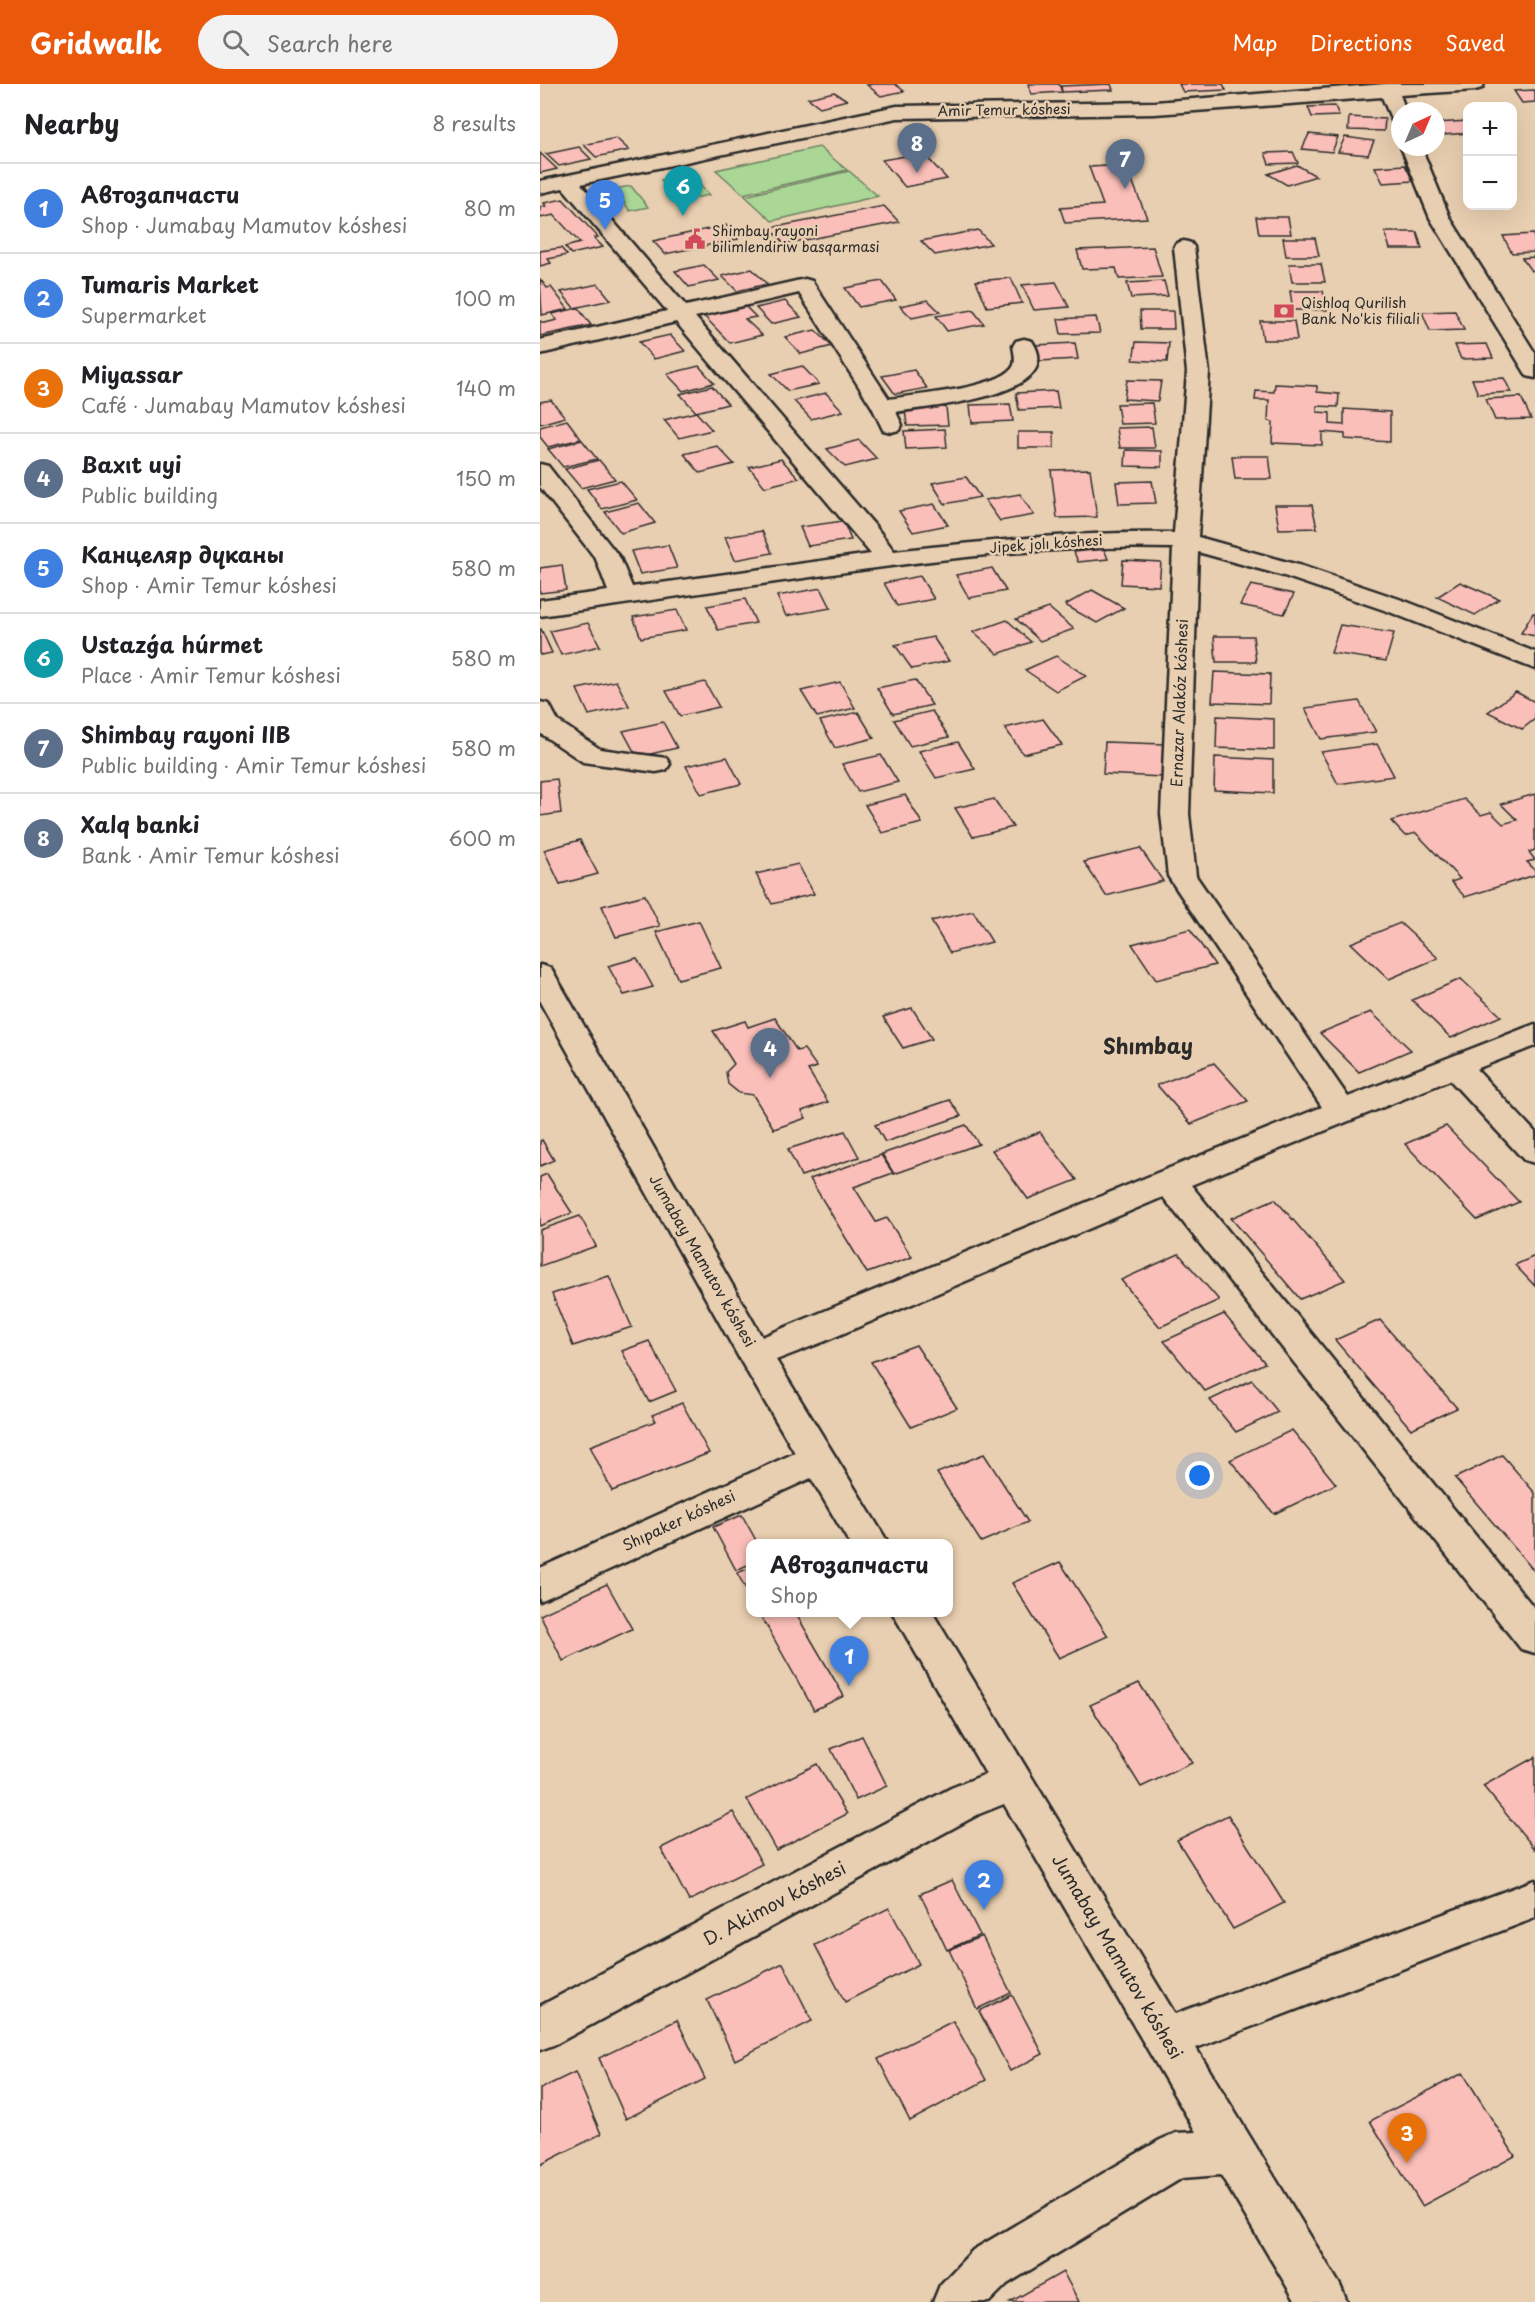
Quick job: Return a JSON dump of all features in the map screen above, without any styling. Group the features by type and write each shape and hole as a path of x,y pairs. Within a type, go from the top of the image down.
{"street":[{"name":"Amir Temur kóshesi","path":"540,188 897,112 1004,109 1475,84"},
{"path":"1388,89 1393,102"},
{"path":"1416,156 1440,218 1535,371"},
{"path":"568,181 887,559"},
{"name":"Ernazar Alakóz kóshesi","path":"1184,247 1198,372 1186,541 1175,814 1182,876 1341,1111"},
{"path":"540,347 805,285 887,416 993,389 1018,376 1026,363 1024,346"},
{"path":"540,471 608,558 623,597"},
{"name":"Jipek jolı kóshesi","path":"540,608 887,559 996,547 1116,539 1186,541 1293,571 1396,606 1535,661"},
{"path":"540,710 546,725 593,756 656,764"},
{"name":"Jumabay Mamutov kóshesi","path":"540,975 548,1009 867,1539"},
{"path":"754,1354 811,1333 1168,1181 1535,1034"},
{"path":"1455,1066 1535,1152"},
{"path":"1168,1181 1535,1637"},
{"name":"Shıpaker kóshesi","path":"540,1585 819,1458"},
{"name":"Jumabay Mamutov kóshesi","path":"914,1617 1323,2302"},
{"name":"D. Akimov kóshesi","path":"540,2029 965,1802 1011,1782"},
{"path":"1167,2038 1535,1899"},
{"path":"957,2302 990,2267 1176,2156 1234,2151"}],"green space":[{"path":"819,147 847,170 743,194 716,170"},
{"path":"849,171 878,196 772,221 745,196"},
{"path":"690,174 709,195 679,201 661,180"},
{"path":"631,186 648,207 630,211 614,189"}],"building":[{"path":"895,84 904,91 881,96 867,85"},
{"path":"1028,84 1059,84 1062,92 1031,94"},
{"path":"1111,84 1113,90 1062,92 1061,86"},
{"path":"1179,84 1223,84 1226,90 1183,92"},
{"path":"1535,90 1535,102 1522,103 1514,91"},
{"path":"834,92 847,100 820,107 808,98"},
{"path":"1335,106 1339,116 1312,117 1308,107"},
{"path":"1349,117 1385,119 1384,131 1348,130"},
{"path":"1463,121 1463,133 1445,135 1445,122"},
{"path":"1309,134 1338,137 1332,152 1302,149"},
{"path":"1345,137 1374,141 1368,155 1338,152"},
{"path":"616,138 629,150 596,157 584,145"},
{"path":"579,147 591,159 559,166 546,154"},
{"path":"1293,152 1298,163 1269,164 1265,153"},
{"path":"540,153 557,169 540,173"},
{"path":"923,153 947,179 905,187 882,160"},
{"path":"1126,165 1147,218 1065,223 1060,208 1103,205 1089,167"},
{"path":"1297,165 1316,176 1287,185 1268,174"},
{"path":"1405,165 1413,181 1383,183 1375,167"},
{"path":"563,199 598,237 594,238 603,247 571,254 565,247 580,243 554,215 540,218 540,207 546,206 544,203"},
{"path":"884,206 899,222 784,244 770,228"},
{"path":"1256,217 1288,217 1291,234 1259,234"},
{"path":"726,225 738,239 665,254 653,241"},
{"path":"978,230 991,244 935,255 921,241"},
{"path":"1385,232 1417,232 1422,249 1390,249"},
{"path":"1534,234 1535,252 1512,253 1503,236"},
{"path":"1283,238 1315,238 1319,256 1286,256"},
{"path":"1153,247 1162,277 1119,279 1116,268 1082,269 1077,250"},
{"path":"561,248 567,255 548,259 551,263 540,266 540,251"},
{"path":"1535,257 1535,270 1531,271 1522,258"},
{"path":"1289,264 1321,264 1325,282 1292,282"},
{"path":"704,265 719,280 689,287 675,271"},
{"path":"752,269 767,284 737,291 722,276"},
{"path":"1011,278 1022,303 987,307 976,281"},
{"path":"540,279 547,288 551,287 568,309 542,315"},
{"path":"882,281 896,300 859,307 845,288"},
{"path":"1164,281 1168,296 1131,298 1127,283"},
{"path":"1056,282 1069,307 1034,310 1022,285"},
{"path":"598,284 611,300 574,308 561,292"},
{"path":"1290,291 1323,291 1327,310 1293,310"},
{"path":"928,300 940,312 912,318 900,306"},
{"path":"785,301 801,317 771,324 756,308"},
{"path":"744,305 756,317 745,319 762,335 730,343 703,315"},
{"path":"578,308 591,325 540,336 540,321 545,323 557,320 552,314"},
{"path":"973,310 984,324 947,331 936,316"},
{"path":"1140,311 1173,311 1174,329 1141,329"},
{"path":"1455,311 1464,330 1430,331 1422,312"},
{"path":"1096,317 1100,333 1061,334 1058,319"},
{"path":"1260,321 1294,321 1297,340 1263,340"},
{"path":"815,330 832,346 801,354 785,337"},
{"path":"670,335 685,351 654,359 639,342"},
{"path":"1136,342 1169,343 1167,362 1133,360"},
{"path":"1075,343 1078,359 1039,361 1035,345"},
{"path":"1487,344 1493,358 1461,359 1455,345"},
{"path":"699,366 714,383 683,391 667,374"},
{"path":"802,366 819,384 788,391 771,374"},
{"path":"914,370 927,388 895,394 882,376"},
{"path":"1504,378 1511,392 1478,394 1472,379"},
{"path":"1127,380 1161,381 1158,401 1124,399"},
{"path":"1275,384 1317,386 1317,392 1339,394 1338,407 1317,406 1317,412 1330,413 1330,424 1344,425 1344,409 1390,412 1390,442 1345,439 1345,434 1322,432 1322,445 1272,443 1273,422 1268,421 1269,400 1255,400 1256,391 1274,392"},
{"path":"712,386 728,404 696,412 680,394"},
{"path":"1056,391 1059,408 1019,410 1016,393"},
{"path":"826,393 843,411 811,419 794,401"},
{"path":"1521,397 1531,419 1495,420 1486,399"},
{"path":"551,400 565,417 540,424 540,402"},
{"path":"1152,403 1155,423 1120,424 1117,404"},
{"path":"1010,404 1013,421 972,423 970,405"},
{"path":"946,407 948,425 907,426 905,409"},
{"path":"696,412 712,430 679,438 664,420"},
{"path":"567,420 581,439 548,447 540,437 540,427"},
{"path":"1152,427 1155,448 1120,448 1117,428"},
{"path":"945,429 947,447 906,449 904,431"},
{"path":"1018,432 1054,432 1054,448 1018,448"},
{"path":"582,440 597,459 563,467 548,449"},
{"path":"859,440 877,459 845,467 827,449"},
{"path":"717,446 734,464 700,473 684,454"},
{"path":"1126,450 1162,451 1162,467 1125,466"},
{"path":"1232,456 1269,456 1272,479 1235,479"},
{"path":"781,459 799,478 765,487 749,467"},
{"path":"599,460 615,479 581,488 565,469"},
{"path":"1090,469 1097,517 1057,518 1051,470"},
{"path":"966,477 980,497 945,504 932,483"},
{"path":"621,481 637,500 602,509 587,489"},
{"path":"1152,481 1156,503 1119,504 1116,482"},
{"path":"1020,494 1034,515 1000,521 985,500"},
{"path":"639,503 655,523 621,533 605,512"},
{"path":"934,504 948,525 913,532 899,511"},
{"path":"1275,505 1312,505 1317,528 1279,529"},
{"path":"843,521 851,540 808,546 800,527"},
{"path":"762,531 772,553 735,560 725,537"},
{"path":"668,545 677,568 640,574 631,551"},
{"path":"1104,549 1108,559 1078,562 1074,552"},
{"path":"1123,560 1161,562 1159,586 1121,584"},
{"path":"562,565 566,590 540,593 540,568"},
{"path":"992,568 1006,591 969,598 956,575"},
{"path":"920,576 934,599 897,606 884,583"},
{"path":"1460,582 1499,599 1475,615 1437,597"},
{"path":"1251,585 1294,594 1284,614 1240,605"},
{"path":"821,588 831,608 786,616 777,596"},
{"path":"1092,590 1124,608 1097,623 1065,605"},
{"path":"745,599 756,623 718,630 707,606"},
{"path":"1049,608 1074,629 1040,641 1016,619"},
{"path":"677,610 686,630 641,638 633,617"},
{"path":"1535,613 1535,636 1521,633"},
{"path":"1007,620 1031,642 998,654 973,632"},
{"path":"588,623 600,646 561,655 550,631"},
{"path":"1340,625 1394,633 1386,661 1331,653"},
{"path":"541,629 552,653 540,655"},
{"path":"1214,636 1253,636 1256,662 1216,662"},
{"path":"933,637 949,661 912,669 895,645"},
{"path":"1056,656 1086,676 1056,691 1025,670"},
{"path":"1214,672 1270,674 1269,704 1212,702"},
{"path":"915,680 932,705 893,714 877,688"},
{"path":"616,681 629,706 589,715 577,689"},
{"path":"705,682 719,707 680,716 666,691"},
{"path":"840,682 855,708 817,717 801,691"},
{"path":"1516,692 1535,702 1535,719 1522,729 1488,712"},
{"path":"1359,701 1376,732 1321,739 1305,708"},
{"path":"932,711 949,737 910,746 894,720"},
{"path":"858,712 874,738 835,748 820,721"},
{"path":"1217,716 1274,719 1274,750 1216,748"},
{"path":"1043,719 1062,745 1023,754 1005,728"},
{"path":"663,722 677,748 637,757 623,731"},
{"path":"958,742 975,769 936,778 919,751"},
{"path":"1105,742 1164,744 1162,777 1103,774"},
{"path":"1377,744 1394,776 1338,784 1321,752"},
{"path":"881,755 898,782 858,792 842,764"},
{"path":"727,757 741,784 701,794 686,766"},
{"path":"1215,757 1273,760 1273,793 1214,790"},
{"path":"557,779 561,813 540,816 540,781"},
{"path":"1535,794 1535,850 1529,852 1535,860 1527,862 1535,870 1535,875 1465,897 1451,882 1460,879 1416,833 1405,836 1391,821 1464,799 1481,815 1491,812 1503,824 1517,820 1501,804"},
{"path":"905,795 922,823 882,833 865,805"},
{"path":"994,799 1013,827 973,837 955,808"},
{"path":"580,840 598,874 560,884 544,850"},
{"path":"1140,848 1163,881 1106,896 1084,862"},
{"path":"798,864 814,894 772,904 756,874"},
{"path":"645,895 660,926 616,937 602,906"},
{"path":"973,911 992,942 950,953 931,921"},
{"path":"699,921 721,968 678,979 656,932"},
{"path":"1400,923 1438,958 1389,979 1351,943"},
{"path":"1190,929 1215,965 1156,980 1132,944"},
{"path":"637,958 653,987 624,995 608,966"},
{"path":"1461,979 1501,1016 1451,1038 1412,1000"},
{"path":"912,1008 932,1039 903,1048 883,1017"},
{"path":"1371,1012 1411,1050 1359,1072 1320,1033"},
{"path":"775,1018 797,1051 804,1049 817,1067 808,1070 828,1102 802,1111 806,1118 774,1129 753,1095 739,1093 728,1084 726,1072 734,1064 713,1031 745,1021 748,1027"},
{"path":"1214,1063 1248,1101 1191,1124 1157,1085"},
{"path":"950,1100 961,1116 885,1142 875,1125"},
{"path":"966,1125 979,1144 894,1174 882,1154"},
{"path":"1446,1126 1519,1202 1477,1220 1405,1144"},
{"path":"845,1131 859,1157 801,1176 788,1149"},
{"path":"1040,1132 1077,1180 1028,1199 992,1150"},
{"path":"542,1140 554,1160 540,1166 540,1141"},
{"path":"881,1155 893,1173 854,1187 876,1222 887,1218 912,1257 867,1273 810,1179"},
{"path":"547,1174 572,1213 540,1226 540,1177"},
{"path":"1275,1199 1345,1280 1300,1299 1231,1218"},
{"path":"580,1216 596,1246 540,1266 540,1230"},
{"path":"1179,1254 1219,1300 1160,1327 1121,1280"},
{"path":"1535,1256 1535,1286 1515,1265"},
{"path":"609,1276 632,1327 573,1346 552,1294"},
{"path":"1224,1314 1265,1363 1205,1391 1164,1341"},
{"path":"1380,1320 1457,1408 1411,1429 1335,1340"},
{"path":"649,1341 676,1391 649,1402 622,1351"},
{"path":"916,1345 957,1408 911,1427 871,1362"},
{"path":"1252,1380 1278,1412 1236,1432 1210,1400"},
{"path":"682,1403 709,1453 612,1491 590,1446 656,1421 652,1415"},
{"path":"1292,1430 1336,1484 1274,1514 1230,1460"},
{"path":"984,1454 1028,1522 981,1542 937,1473"},
{"path":"1502,1455 1535,1493 1535,1572 1455,1478"},
{"path":"742,1515 755,1539 746,1539 746,1566 736,1570 713,1527"},
{"path":"1060,1562 1108,1636 1059,1658 1012,1583"},
{"path":"746,1570 746,1589 737,1573"},
{"path":"607,1584 632,1629 563,1661 540,1615"},
{"path":"762,1617 798,1617 844,1696 814,1710"},
{"path":"1139,1683 1192,1763 1141,1787 1090,1705"},
{"path":"862,1736 887,1786 856,1800 831,1749"},
{"path":"1535,1757 1535,1849 1483,1786"},
{"path":"817,1764 847,1814 776,1850 747,1799"},
{"path":"733,1812 762,1864 689,1901 661,1848"},
{"path":"1228,1815 1284,1903 1233,1929 1177,1840"},
{"path":"952,1880 980,1935 947,1950 920,1894"},
{"path":"889,1908 919,1964 845,2002 815,1945"},
{"path":"982,1936 1011,1993 977,2009 949,1950"},
{"path":"783,1963 812,2021 735,2060 707,2000"},
{"path":"1012,1995 1043,2054 1010,2071 979,2011"},
{"path":"677,2020 705,2079 626,2119 599,2058"},
{"path":"953,2021 986,2080 910,2121 878,2059"},
{"path":"575,2072 601,2134 540,2165 540,2089"},
{"path":"1463,2073 1515,2156 1422,2206 1370,2121"},
{"path":"1063,2272 1079,2302 1010,2302"}],"place":[{"name":"Xalq banki","path":"917,173"},
{"name":"Shimbay rayoni IIB","path":"1125,189"},
{"name":"Ustazǵa húrmet","path":"683,216"},
{"name":"Канцеляр дүканы","path":"605,230"},
{"name":"Shimbay rayoni bilimlendiriw basqarmasi","path":"695,239"},
{"name":"Qishloq Qurilish Bank No'kis filiali","path":"1284,311"},
{"name":"Baxıt uyi","path":"770,1078"},
{"name":"Автозапчасти","path":"849,1686"},
{"name":"Tumaris Market","path":"984,1910"},
{"name":"Miyassar","path":"1407,2163"}],"district":[{"name":"Shımbay","path":"1148,1047"}]}
